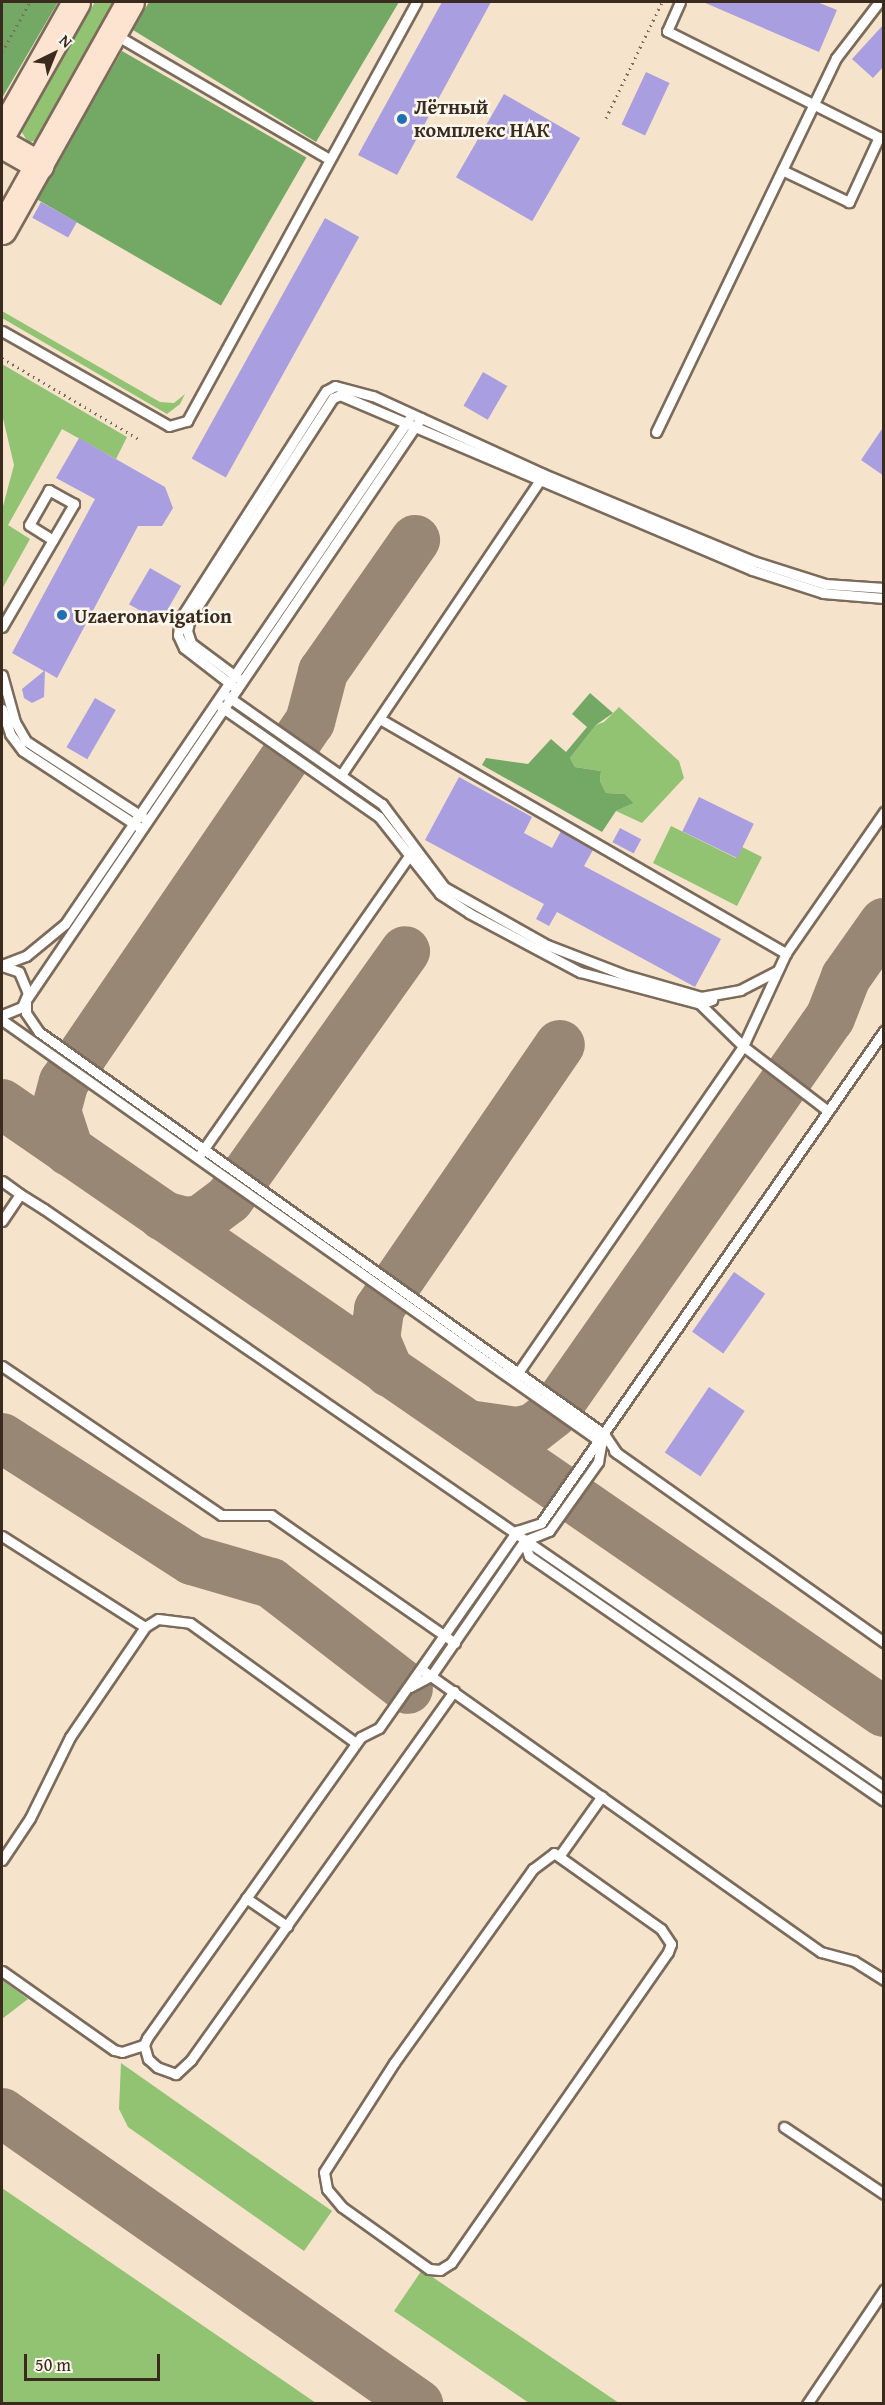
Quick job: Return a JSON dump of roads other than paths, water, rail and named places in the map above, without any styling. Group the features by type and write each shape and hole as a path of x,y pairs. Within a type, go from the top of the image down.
{"main road":[{"path":"2,133 76,2"},
{"path":"2,230 130,2"},
{"path":"2,144 39,165"}],"lane":[{"path":"2,331 169,426 182,424 195,411 329,159 416,2"},
{"path":"680,2 667,31 879,137 849,202 782,170"},
{"path":"656,432 836,58 879,2"},
{"path":"112,33 329,159"},
{"path":"236,682 191,643 187,631 190,618 333,398 351,398 414,420 752,570 823,593 884,598"},
{"path":"2,1017 16,1012 26,1000 144,818 414,420"},
{"path":"541,477 775,568 825,584 884,588"},
{"path":"341,775 541,477"},
{"path":"2,627 74,504 49,490 29,525 52,540"},
{"path":"2,675 15,723 26,741 144,818"},
{"path":"227,695 382,804 440,894 546,955 617,984 701,1004 740,990 777,971"},
{"path":"220,706 379,817 444,887 547,945 583,961 701,997 740,990"},
{"path":"2,709 10,735 23,751 138,827"},
{"path":"381,718 786,953"},
{"path":"515,1376 743,1046 786,953 884,812"},
{"path":"2,966 32,952 65,924 138,827"},
{"path":"201,1153 412,852"},
{"path":"2,966 11,968 24,978 27,1016 39,1032 201,1153"},
{"path":"680,991 701,1004 743,1046 828,1111"},
{"path":"2,1017 201,1153 884,1642"},
{"path":"2,1971 114,2050 144,2045 356,1743 379,1728 446,1636 517,1531 541,1523 602,1439 884,1031"},
{"path":"2,1181 517,1531 524,1541 528,1556 884,1801"},
{"path":"2,1221 20,1194"},
{"path":"2,1366 221,1515 271,1515 455,1643"},
{"path":"408,1689 431,1676 524,1541 549,1531 598,1462 602,1439"},
{"path":"2,1536 145,1627"},
{"path":"524,1541 884,1786"},
{"path":"2,1860 30,1818 57,1758 145,1627 159,1619 190,1623 356,1743"},
{"path":"421,1669 802,1938 829,1955 854,1961 884,1980"},
{"path":"144,2045 148,2059 157,2067 170,2075 180,2073 453,1691"},
{"path":"560,1855 602,1796"},
{"path":"560,1855 661,1929 670,1944 668,1952 451,2263 440,2270 429,2269 342,2207 327,2189 324,2172 394,2063 533,1869 547,1856 560,1855"},
{"path":"246,1898 287,1926"},
{"path":"784,2127 884,2193"},
{"path":"807,2403 884,2290"}],"place":[{"name":"Лётный комплекс НАК","path":"402,119"},
{"name":"Uzaeronavigation","path":"62,615"}]}
